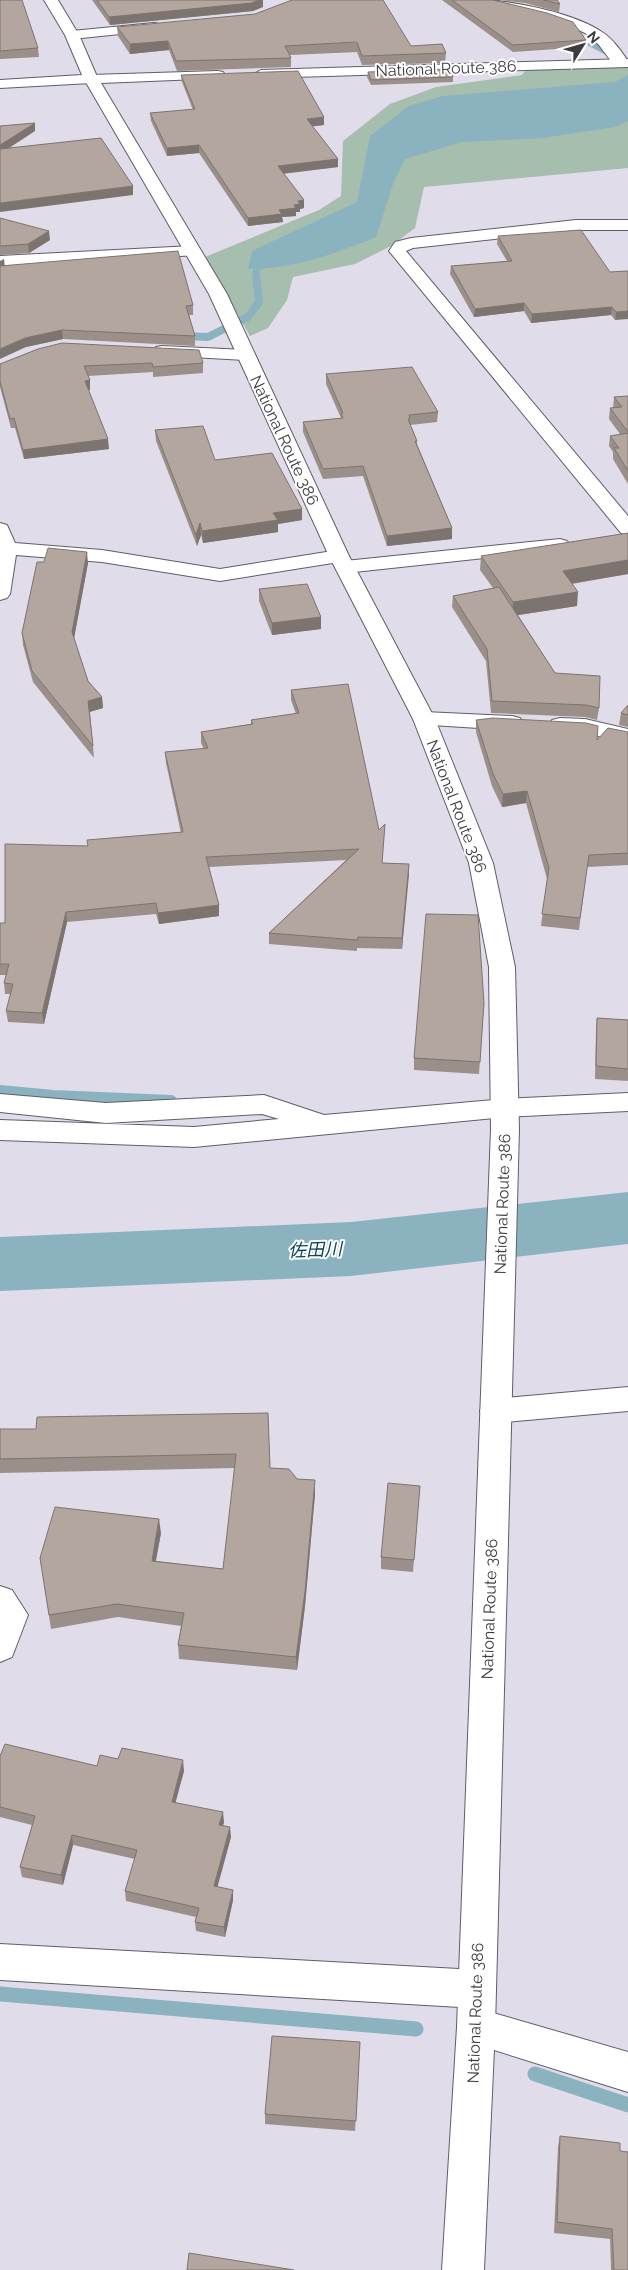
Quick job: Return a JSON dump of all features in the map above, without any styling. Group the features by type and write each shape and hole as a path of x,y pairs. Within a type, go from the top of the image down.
{"main road":[{"path":"0,84 91,79 72,35 51,0"},
{"path":"485,0 566,22 587,30 599,36 625,63"},
{"path":"72,35 170,25"},
{"name":"National Route 386","path":"463,2270 476,2027 505,1118 502,967 483,872 424,719 342,562 243,352 218,294 91,79 625,63"},
{"path":"628,225 576,225 420,242 401,246 397,251 628,529"},
{"path":"0,261 192,250"},
{"path":"149,351 243,352"},
{"path":"0,594 4,539 220,575 342,562 579,544"},
{"path":"424,719 585,726 628,736"},
{"path":"0,1130 194,1137 322,1125 505,1118 628,1102"},
{"path":"0,1103 106,1114 264,1104 322,1125"},
{"path":"495,1411 628,1399"},
{"path":"0,1600 11,1615 0,1647"},
{"path":"0,1962 477,1989"},
{"path":"476,2027 628,2072"}],"green space":[{"path":"628,65 628,168 424,187 415,228 391,246 355,264 293,277 287,300 268,328 250,336 205,257 319,210 341,196 343,141 390,104 436,87 522,75 527,68"}],"water":[{"path":"628,75 628,121 615,127 543,138 462,142 405,159 393,184 376,237 314,259 281,266 248,269 252,251 357,202 370,136 409,106 443,96 615,82"}],"building":[{"path":"0,0 22,0 38,48 0,51"},
{"path":"97,0 259,0 252,3 109,17"},
{"path":"292,0 383,0 411,46 442,44 446,53 362,56 357,42 285,46 291,58 176,61 168,41 130,44 117,27 255,14"},
{"path":"452,0 493,0 547,13 573,22 586,40 513,45"},
{"path":"543,0 557,0 560,4"},
{"path":"450,69 453,77 371,80 368,72"},
{"path":"298,71 324,117 307,119 338,159 278,166 304,200 298,201 300,204 294,205 296,208 279,210 282,214 248,218 199,145 167,148 150,113 195,109 181,75"},
{"path":"35,123 0,145 0,126"},
{"path":"101,138 133,186 0,203 0,149"},
{"path":"0,218 49,231 28,244 0,246"},
{"path":"581,230 610,272 628,271 628,311 616,312 612,307 532,314 524,303 475,309 451,266 512,261 498,236"},
{"path":"178,251 193,305 186,306 195,336 62,330 25,338 0,349 0,266"},
{"path":"62,343 199,350 203,363 153,367 152,363 84,366 90,380 85,381 108,439 23,450 14,418 10,419 0,381 0,364 38,349"},
{"path":"412,367 438,412 409,415 410,419 408,419 417,441 415,441 452,528 387,536 363,466 323,469 303,422 343,418 341,413 343,413 326,374"},
{"path":"628,396 628,432 610,408 622,407 614,397"},
{"path":"203,426 215,460 272,453 302,509 273,513 278,520 202,531 200,523 196,535 155,430"},
{"path":"628,433 628,471 614,448 619,448 610,436"},
{"path":"628,533 628,560 563,571 578,592 513,602 481,556"},
{"path":"48,548 87,552 72,632 88,681 102,697 88,701 93,746 32,671 22,633 37,562 44,562"},
{"path":"307,584 321,617 272,623 259,589"},
{"path":"499,587 555,673 600,676 599,708 586,705 492,701 487,649 453,596"},
{"path":"348,684 379,830 385,824 382,863 409,864 402,938 358,937 357,940 269,933 359,849 206,857 219,905 158,913 156,903 66,912 42,1013 6,1011 13,984 4,983 9,964 0,964 0,923 5,923 5,844 88,846 87,840 183,832 165,752 208,748 201,732 253,724 251,720 299,713 291,690"},
{"path":"628,705 628,715 621,713"},
{"path":"493,718 586,723 598,726 597,740 608,728 628,732 628,853 589,855 580,918 542,914 549,868 527,791 503,794 493,774 476,720"},
{"path":"426,914 478,915 484,1003 480,1062 414,1058"},
{"path":"597,1018 628,1020 628,1069 596,1066"},
{"path":"268,1413 270,1468 289,1469 297,1479 315,1480 305,1592 296,1657 178,1645 184,1613 117,1604 49,1615 40,1558 55,1507 159,1519 152,1561 223,1569 236,1454 0,1459 0,1429 36,1429 37,1417"},
{"path":"388,1483 420,1486 414,1560 381,1557"},
{"path":"5,1744 97,1766 100,1755 118,1759 122,1748 183,1760 172,1802 223,1812 219,1825 230,1827 214,1886 233,1890 224,1927 195,1922 199,1908 125,1891 137,1850 72,1835 61,1875 20,1867 35,1816 0,1807 0,1756"},
{"path":"272,2036 360,2042 356,2121 265,2114"},
{"path":"560,2136 620,2143 620,2151 628,2152 628,2270 614,2270 612,2229 557,2222"},
{"path":"189,2253 294,2270 187,2270"}],"waterway":[{"path":"573,34 605,51"},
{"path":"257,276 256,270 264,259"},
{"path":"181,336 208,337 248,317 259,302 256,275"},
{"path":"0,1091 53,1096 171,1101"},
{"name":"佐田川","path":"0,1264 351,1249 628,1218"},
{"path":"0,1994 416,2029"},
{"path":"535,2074 628,2105"}]}
